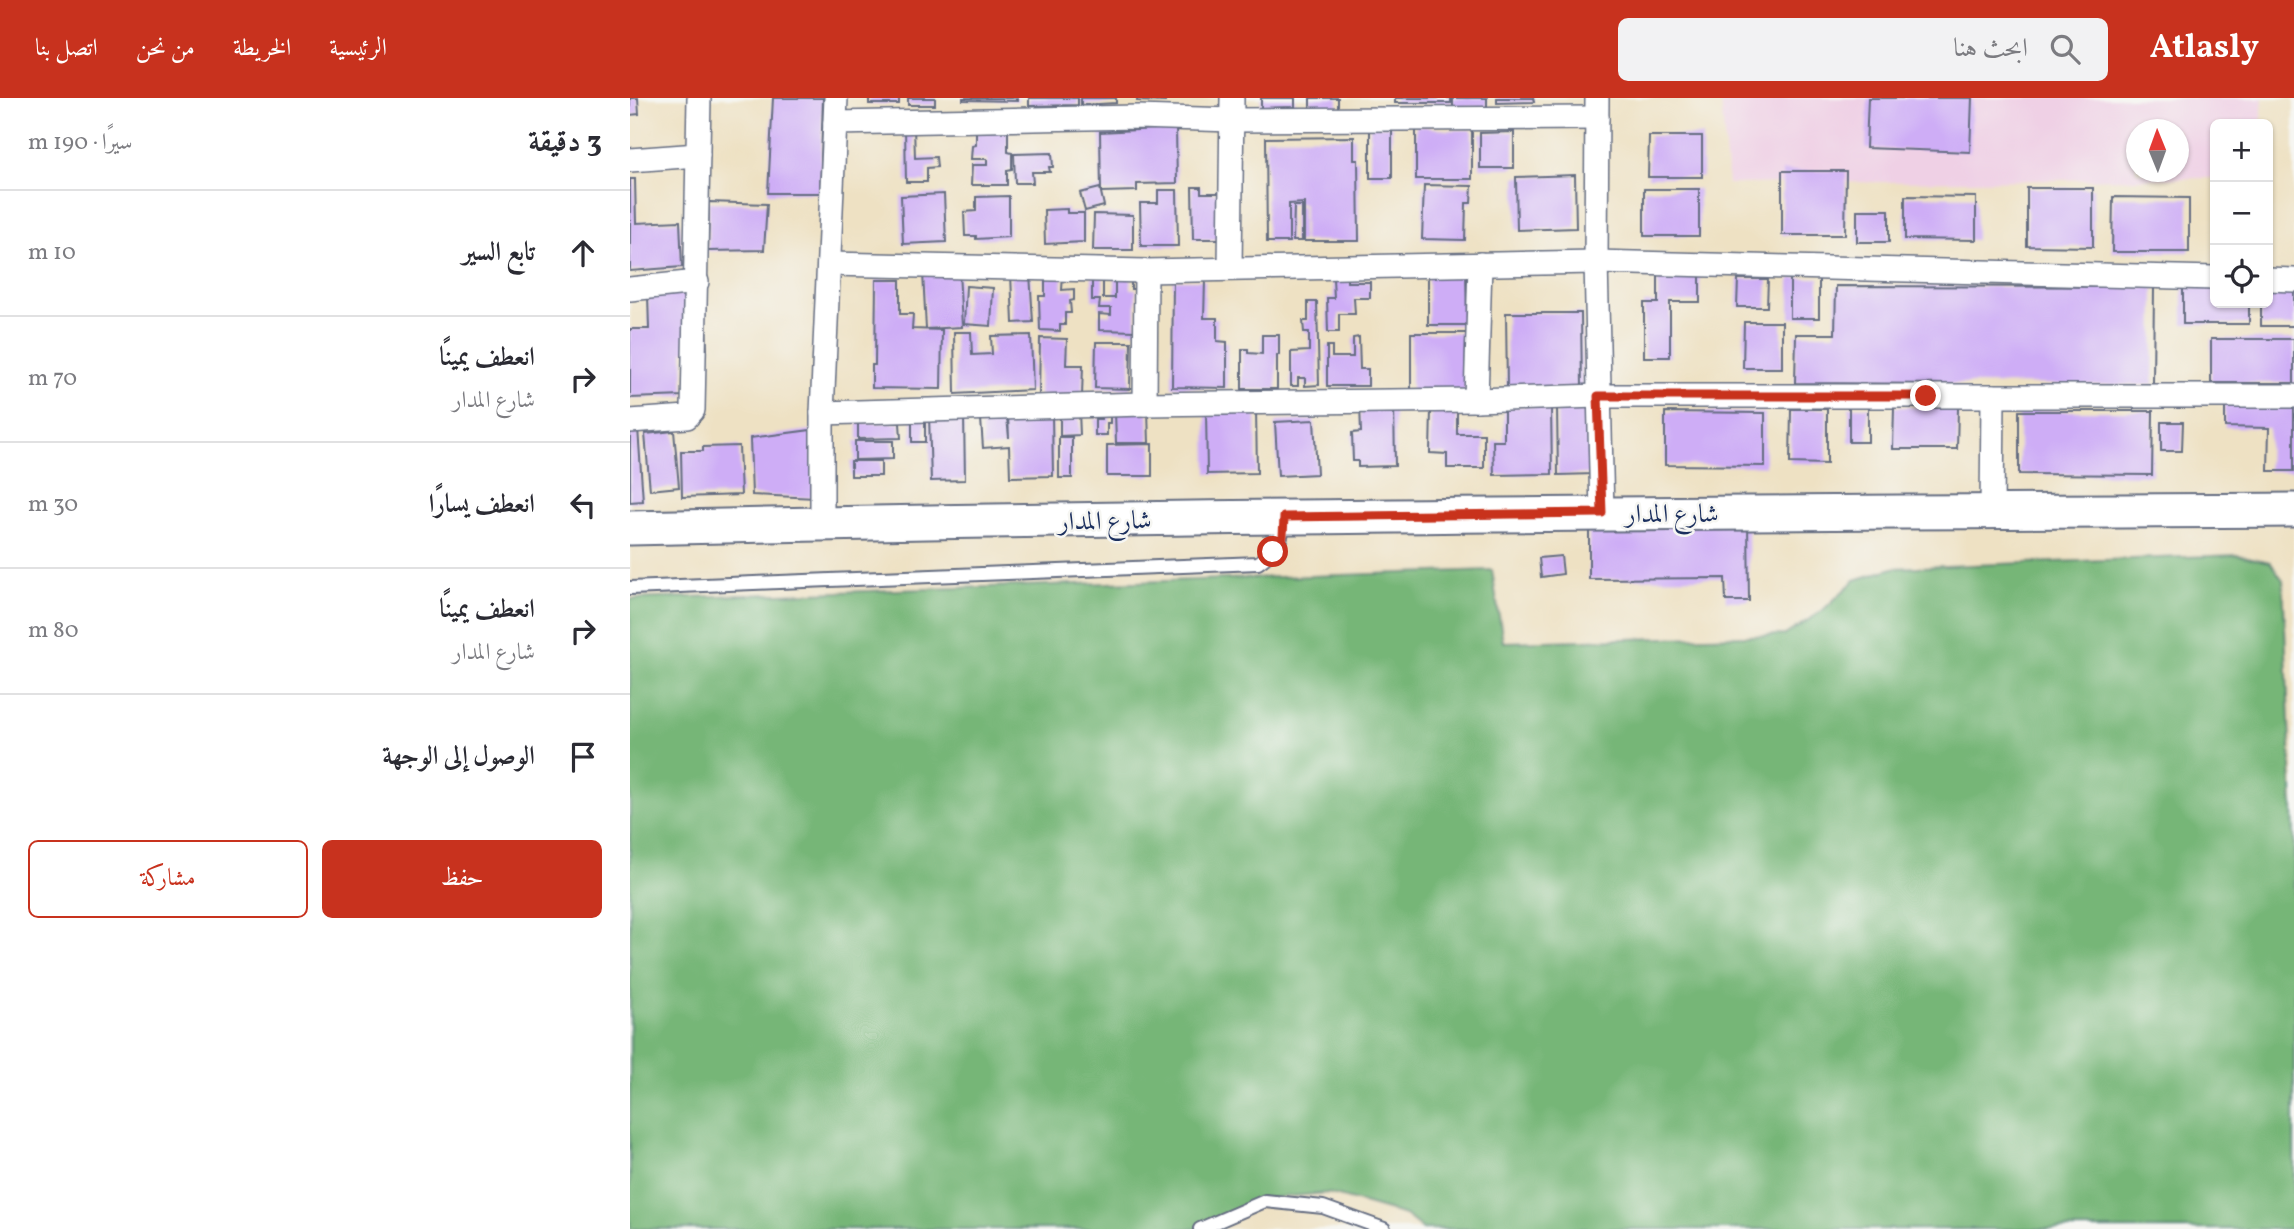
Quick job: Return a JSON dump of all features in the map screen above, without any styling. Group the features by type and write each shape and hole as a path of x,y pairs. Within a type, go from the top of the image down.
{"street":[{"path":"630,421 687,417 694,410 699,98"},
{"path":"822,524 822,413 836,98"},
{"path":"835,123 1087,117 1232,109 1597,108 1596,262 1602,513"},
{"path":"1230,269 1232,109"},
{"path":"630,160 698,155"},
{"path":"829,264 1146,271 1596,262 2210,278"},
{"path":"1476,400 1480,264"},
{"path":"1144,404 1146,271"},
{"path":"2273,279 2294,280"},
{"path":"630,289 696,282"},
{"path":"822,413 1598,396 2294,396"},
{"path":"1992,512 1993,396"},
{"name":"شارع المدار","path":"630,528 1602,513 2294,510"}],"lane":[{"path":"630,588 1258,563 1273,552 1283,536 1284,517"},
{"path":"1200,1229 1265,1200 1323,1207 1384,1229"}],"shaded area":[{"path":"1721,98 2263,98 2261,119 2210,119 2210,178 2189,178 2189,119 2126,119 2126,179 1728,184"}],"green space":[{"path":"2238,555 2270,562 2283,580 2294,838 2294,1229 1423,1229 1405,1215 1328,1193 1260,1199 1196,1229 630,1229 630,599 1492,570 1503,642 1785,635 1822,611 1855,580 1893,568"}],"building":[{"path":"630,98 638,98 639,114 630,115"},
{"path":"773,98 823,98 820,193 768,193"},
{"path":"869,98 899,98 899,104 869,104"},
{"path":"908,98 935,98 935,105 908,105"},
{"path":"1018,98 1018,101 963,100"},
{"path":"1029,98 1078,98 1078,105 1029,106"},
{"path":"1081,98 1116,98 1116,103 1081,105"},
{"path":"1137,98 1165,98 1165,102 1137,101"},
{"path":"1261,98 1295,98 1295,107 1261,108"},
{"path":"1310,98 1338,98 1338,108 1310,108"},
{"path":"1395,98 1451,98 1451,103 1395,103"},
{"path":"1453,98 1487,98 1487,107 1453,107"},
{"path":"1497,98 1533,98 1534,102 1497,103"},
{"path":"1868,98 1972,98 1970,152 1866,148"},
{"path":"976,121 1008,121 1008,152 1012,153 1012,169 1007,170 1007,185 971,185 972,165 987,165 987,159 971,159 972,146 976,145"},
{"path":"1416,125 1446,130 1472,130 1472,179 1416,179"},
{"path":"1370,126 1392,126 1392,178 1370,178"},
{"path":"905,127 914,127 915,158 936,157 937,167 927,168 927,182 906,182"},
{"path":"1176,128 1177,183 1137,184 1137,191 1101,192 1100,132"},
{"path":"1514,132 1514,168 1480,168 1480,133"},
{"path":"1649,136 1702,136 1702,177 1648,177"},
{"path":"1354,137 1354,160 1358,160 1359,241 1304,241 1304,203 1289,204 1289,242 1267,242 1266,138"},
{"path":"1052,153 1053,167 1049,167 1050,172 1032,172 1033,183 1015,183 1014,154"},
{"path":"1782,171 1846,171 1845,235 1782,235"},
{"path":"1575,175 1576,228 1517,230 1516,177"},
{"path":"630,179 635,179 636,223 680,221 682,267 630,271"},
{"path":"1424,185 1472,186 1471,203 1466,203 1465,240 1422,239"},
{"path":"1192,187 1201,187 1201,193 1220,193 1220,239 1193,239"},
{"path":"1100,188 1104,206 1085,211 1080,193"},
{"path":"2027,188 2093,188 2093,247 2027,246"},
{"path":"1644,189 1699,189 1699,236 1644,236"},
{"path":"1158,190 1177,190 1178,246 1141,246 1140,203 1158,203"},
{"path":"944,194 946,242 903,244 901,196"},
{"path":"1009,196 1009,237 976,239 976,236 965,236 964,212 976,211 976,197"},
{"path":"1905,196 1976,197 1976,240 1905,239"},
{"path":"2113,197 2189,198 2189,252 2112,252"},
{"path":"709,202 767,204 764,250 708,251"},
{"path":"1294,206 1302,206 1302,241 1293,241"},
{"path":"1067,209 1067,213 1084,213 1084,242 1045,244 1044,210"},
{"path":"1857,210 1889,210 1889,242 1857,242"},
{"path":"1094,214 1133,215 1133,250 1093,250"},
{"path":"959,271 962,327 926,329 923,273"},
{"path":"1115,271 1131,271 1131,289 1136,289 1136,331 1099,330 1099,314 1111,315 1111,308 1099,308 1100,300 1092,300 1092,277 1103,276 1103,298 1115,298"},
{"path":"1030,273 1033,322 1013,323 1011,274"},
{"path":"1466,273 1467,325 1428,325 1428,274"},
{"path":"1658,273 1700,274 1700,302 1670,302 1670,357 1644,357 1644,303 1658,303"},
{"path":"1045,275 1063,275 1062,290 1074,289 1074,300 1070,301 1071,313 1065,313 1065,325 1060,325 1060,331 1040,330 1039,296 1045,296"},
{"path":"1333,278 1347,278 1347,282 1370,282 1370,298 1354,298 1355,314 1339,314 1339,332 1328,332 1327,298 1334,298"},
{"path":"1790,278 1819,278 1819,318 1790,318"},
{"path":"1738,279 1768,279 1767,307 1737,307"},
{"path":"876,280 900,280 900,314 913,314 912,329 942,330 941,389 872,388 872,365 875,365"},
{"path":"1173,280 1205,280 1204,318 1217,318 1217,341 1227,342 1227,388 1172,387"},
{"path":"966,286 993,288 991,326 964,324"},
{"path":"1836,286 2154,287 2153,385 1795,383 1796,334 1835,334"},
{"path":"2273,286 2294,286 2294,326 2261,326 2261,308 2273,308"},
{"path":"2183,287 2210,287 2210,308 2249,308 2249,324 2183,324"},
{"path":"705,293 707,350 683,351 684,396 630,398 630,329 649,329 648,295"},
{"path":"1308,302 1317,302 1319,385 1305,386 1305,378 1298,378 1298,386 1291,386 1291,352 1309,351 1309,332 1304,332 1303,321 1308,321"},
{"path":"1506,313 1581,313 1582,389 1507,389"},
{"path":"1744,322 1782,322 1782,368 1743,368"},
{"path":"954,332 971,332 972,355 992,354 991,336 1031,335 1033,390 955,394"},
{"path":"1411,333 1466,333 1465,392 1411,392"},
{"path":"1262,335 1279,335 1277,389 1242,389 1242,349 1248,349 1248,353 1262,354"},
{"path":"1359,337 1360,369 1368,369 1368,386 1327,386 1327,346 1332,346 1332,357 1353,357 1353,338"},
{"path":"1040,338 1067,339 1066,365 1083,365 1082,397 1039,396"},
{"path":"2211,339 2294,339 2294,383 2211,383"},
{"path":"1096,342 1131,342 1130,389 1095,388"},
{"path":"2225,399 2294,400 2294,471 2268,471 2269,428 2225,427"},
{"path":"1394,404 1395,466 1358,467 1358,461 1353,461 1352,433 1361,432 1360,405"},
{"path":"1551,406 1552,474 1494,475 1493,441 1504,441 1504,407"},
{"path":"1557,407 1595,407 1595,474 1558,475"},
{"path":"1849,407 1868,407 1868,442 1849,442"},
{"path":"1894,407 1958,408 1957,449 1893,449"},
{"path":"1101,408 1110,408 1110,423 1107,423 1107,435 1095,435 1095,419 1101,419"},
{"path":"1256,409 1257,473 1207,474 1206,410"},
{"path":"1791,409 1827,409 1827,464 1790,463"},
{"path":"1115,410 1148,410 1149,443 1116,443"},
{"path":"1431,410 1457,410 1457,434 1484,434 1484,468 1447,468 1447,454 1430,453"},
{"path":"1060,411 1079,411 1080,435 1060,436"},
{"path":"2019,411 2153,411 2152,475 2019,474"},
{"path":"1665,412 1765,413 1765,466 1665,465"},
{"path":"964,414 965,480 931,481 929,415"},
{"path":"1008,414 1052,414 1053,476 1010,477 1009,446 983,448 981,419 1007,417 1009,438"},
{"path":"912,416 925,416 925,442 912,442"},
{"path":"1314,420 1317,474 1278,476 1275,422"},
{"path":"2161,422 2183,422 2182,451 2161,451"},
{"path":"858,423 900,423 901,438 858,439"},
{"path":"630,428 638,428 643,501 630,502"},
{"path":"811,430 815,498 752,495 750,438"},
{"path":"674,431 679,487 650,490 645,434"},
{"path":"1059,437 1072,437 1072,478 1059,478"},
{"path":"855,441 893,441 893,459 855,460"},
{"path":"1152,444 1152,476 1107,476 1107,445"},
{"path":"739,446 741,495 682,497 681,451"},
{"path":"851,461 881,461 881,476 851,476"},
{"path":"1589,522 1748,522 1749,601 1726,601 1725,578 1589,579"},
{"path":"1561,556 1563,574 1541,577 1539,558"}],"route":[{"path":"1273,552 1283,536 1284,517 1602,513 1598,396 1926,396"}]}
